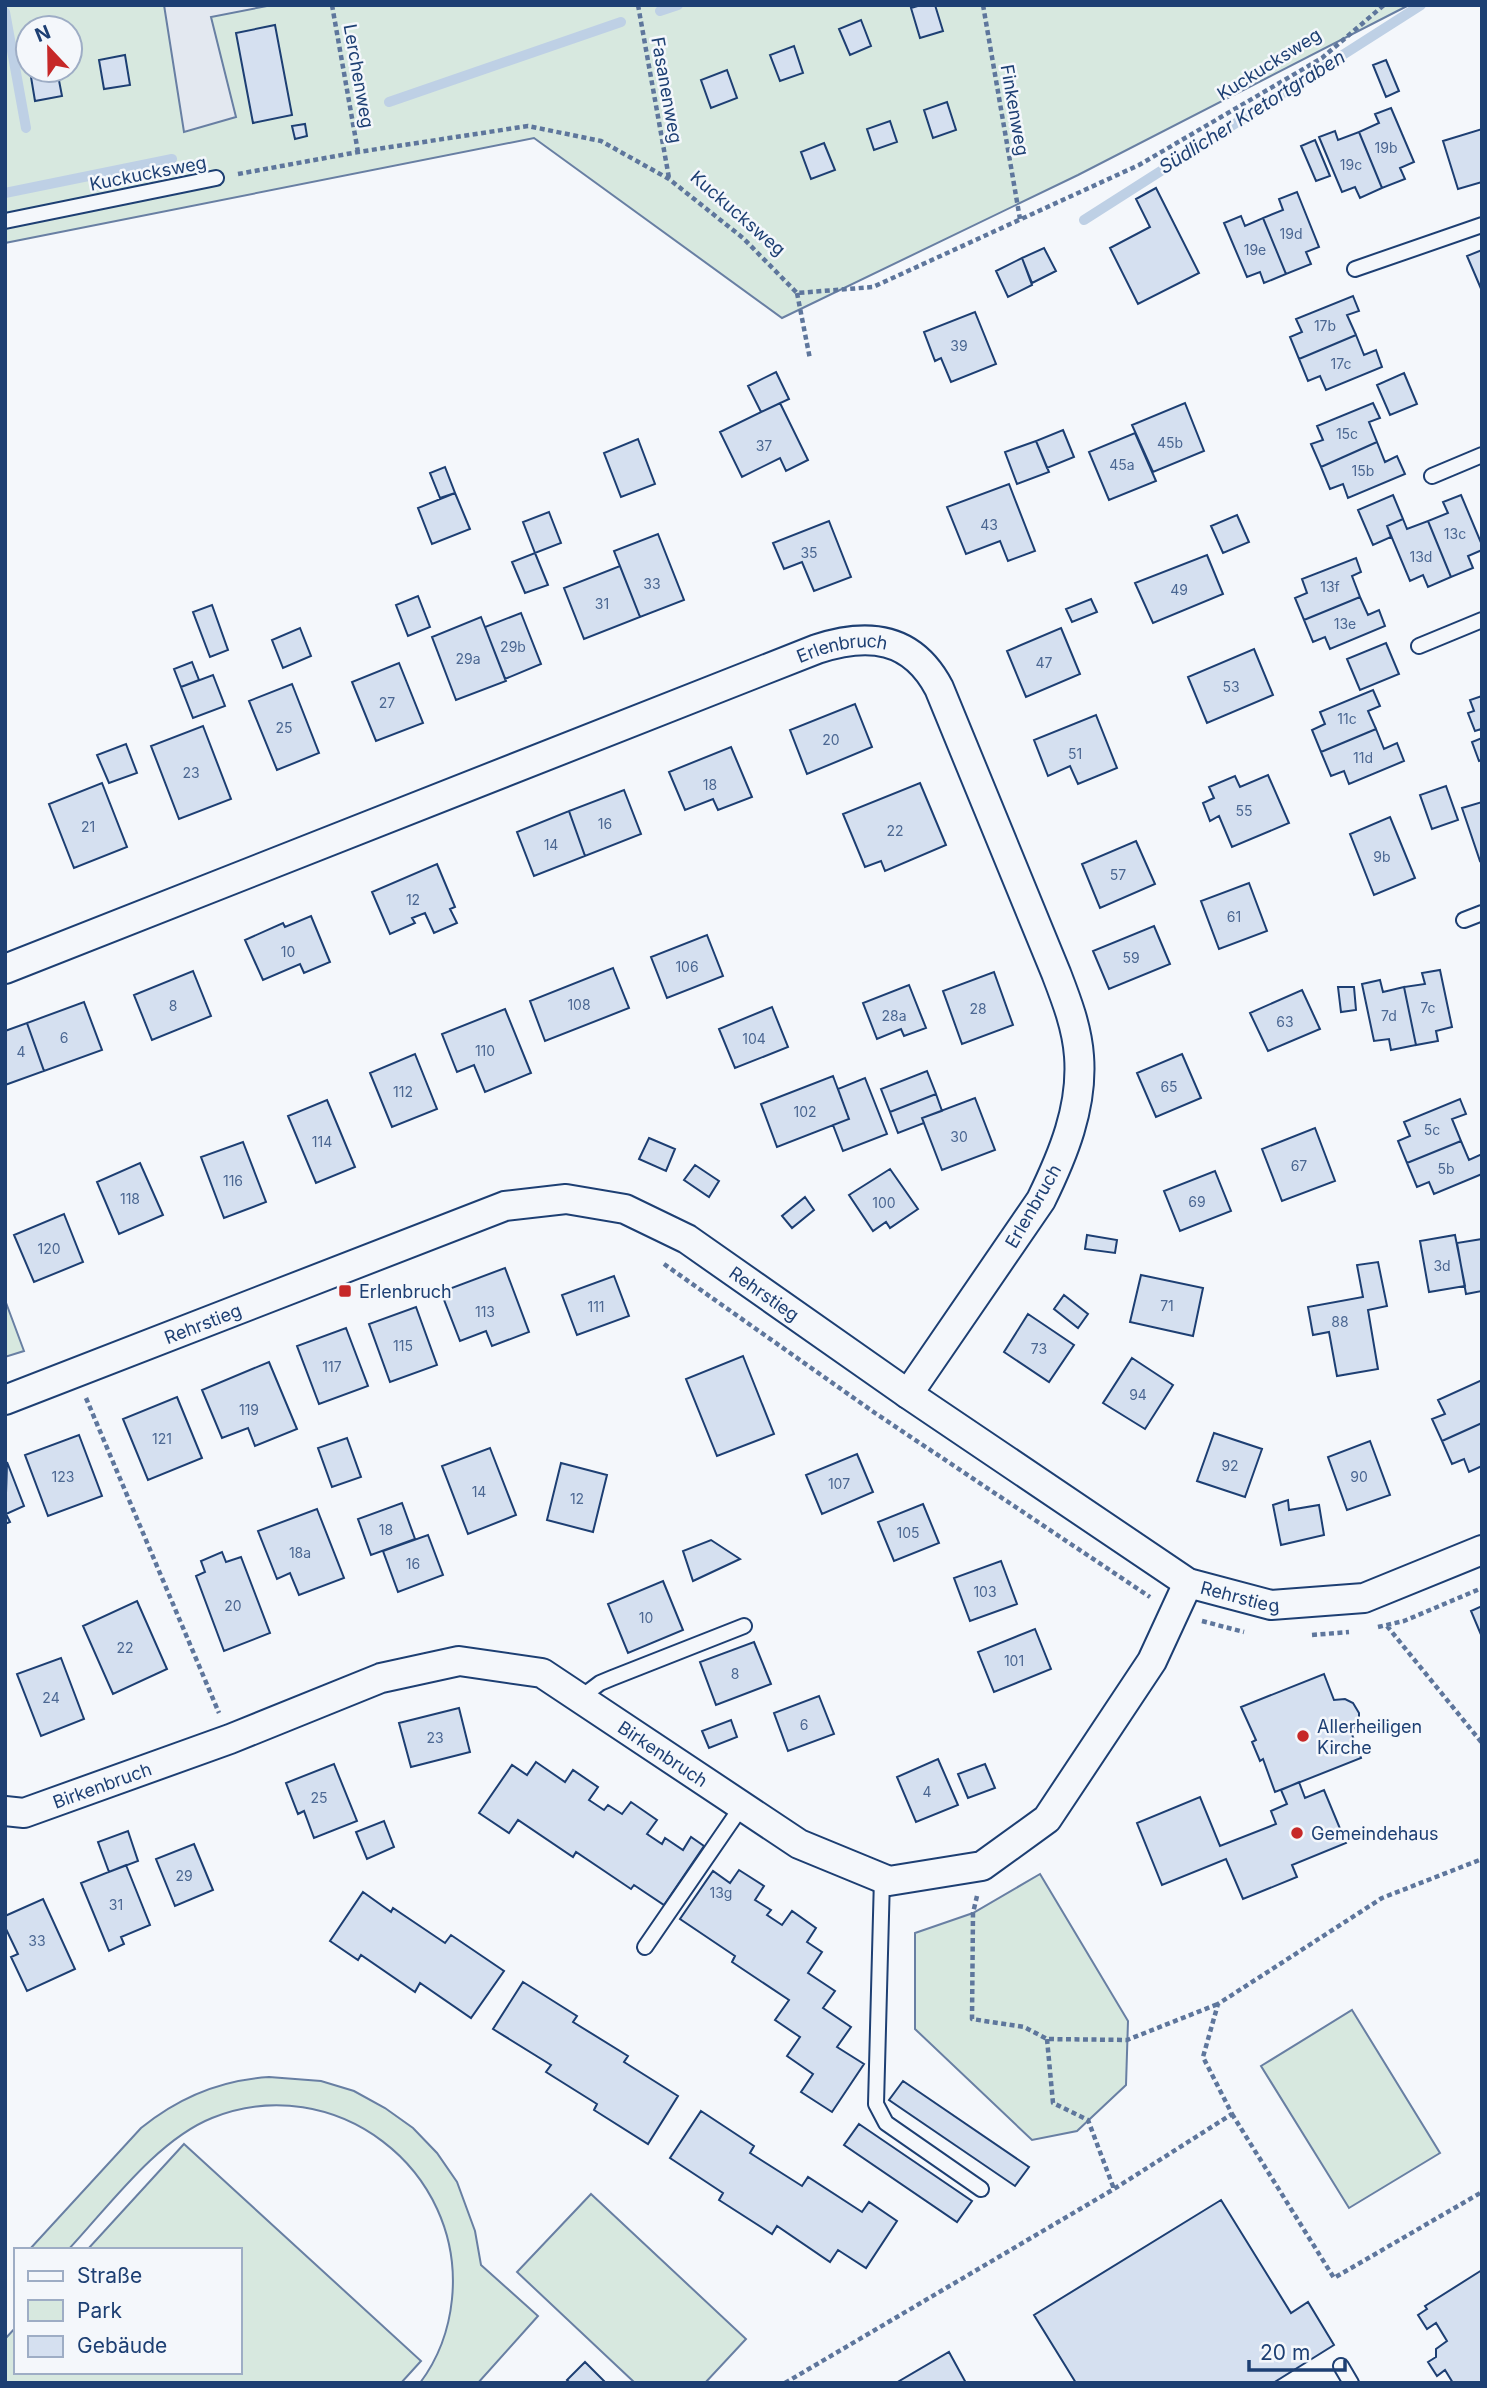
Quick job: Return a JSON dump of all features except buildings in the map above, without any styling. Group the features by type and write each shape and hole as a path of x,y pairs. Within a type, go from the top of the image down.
{"street":[{"name":"Erlenbruch","path":"5,969 817,649 857,640 874,640 898,646 924,664 939,688 1056,973 1068,1006 1079,1056 1076,1110 1057,1168 1041,1200 908,1394"},
{"name":"Rehrstieg","path":"5,1399 505,1206 566,1199 625,1209 687,1239 908,1394 1188,1583 1272,1605 1364,1598 1482,1550"},
{"name":"Birkenbruch","path":"5,1811 24,1813 230,1739 381,1678 459,1661 542,1673 799,1844 889,1881 982,1866 1047,1819 1152,1661 1188,1583"}],"lane":[{"name":"Kuckucksweg","path":"5,221 216,178"},
{"path":"1355,269 1482,225"},
{"path":"1432,476 1482,455"},
{"path":"1419,646 1482,620"},
{"path":"1464,919 1482,913"},
{"path":"580,1698 600,1683 744,1626"},
{"path":"645,1947 742,1806"},
{"path":"882,1878 876,2104 886,2123 981,2189"},
{"path":"1342,2366 1351,2383"}],"path":[{"name":"Lerchenweg","path":"332,5 358,152"},
{"name":"Fasanenweg","path":"638,5 669,179"},
{"name":"Finkenweg","path":"983,5 1020,219"},
{"name":"Kuckucksweg","path":"216,178 358,152 528,126 601,141 669,179 743,238 797,293 873,288 1139,165 1322,58 1384,5"},
{"path":"797,293 810,359"},
{"path":"75,1372 230,1739"},
{"path":"1387,1626 1482,1743"},
{"path":"982,1866 973,1913 972,2020 1024,2027 1047,2039 1127,2040 1218,2004 1382,1898 1482,1859"},
{"path":"1218,2004 1203,2057 1233,2114 1334,2278 1482,2192"},
{"path":"1047,2039 1053,2103 1088,2120 1114,2189"},
{"path":"785,2383 1114,2189 1233,2114"}],"green space":[{"path":"5,5 1409,5 1078,175 782,318 534,138 5,243"},
{"path":"5,1300 24,1351 5,1357"},
{"path":"1040,1874 1128,2021 1126,2085 1077,2131 1032,2140 915,2029 915,1933 973,1913"},
{"path":"1352,2010 1440,2153 1349,2208 1261,2066"},
{"path":"269,2077 321,2081 354,2091 413,2128 437,2153 457,2182 475,2231 481,2265 538,2316 478,2383 420,2383 442,2343 448,2321 452,2299 450,2252 437,2209 414,2172 383,2141 345,2119 303,2107 258,2106 212,2118 192,2128 153,2158 70,2248 31,2248 141,2128 155,2117 201,2092"},
{"path":"184,2144 421,2361 401,2383 5,2383 5,2339 14,2329 14,2374 242,2374 242,2248 89,2248"},
{"path":"591,2194 746,2339 705,2383 635,2383 517,2272"}],"shaded area":[{"path":"164,5 272,5 211,17 236,117 184,132"}],"waterway":[{"path":"660,11 678,5"},
{"name":"Südlicher Kretortgraben","path":"1084,220 1421,5"},
{"path":"5,12 26,128"},
{"path":"389,102 621,22"},
{"path":"5,193 172,159"}],"place":[{"name":"Erlenbruch","path":"345,1291"},
{"name":"Allerheiligen Kirche","path":"1303,1736"},
{"name":"Gemeindehaus","path":"1297,1833"}]}
